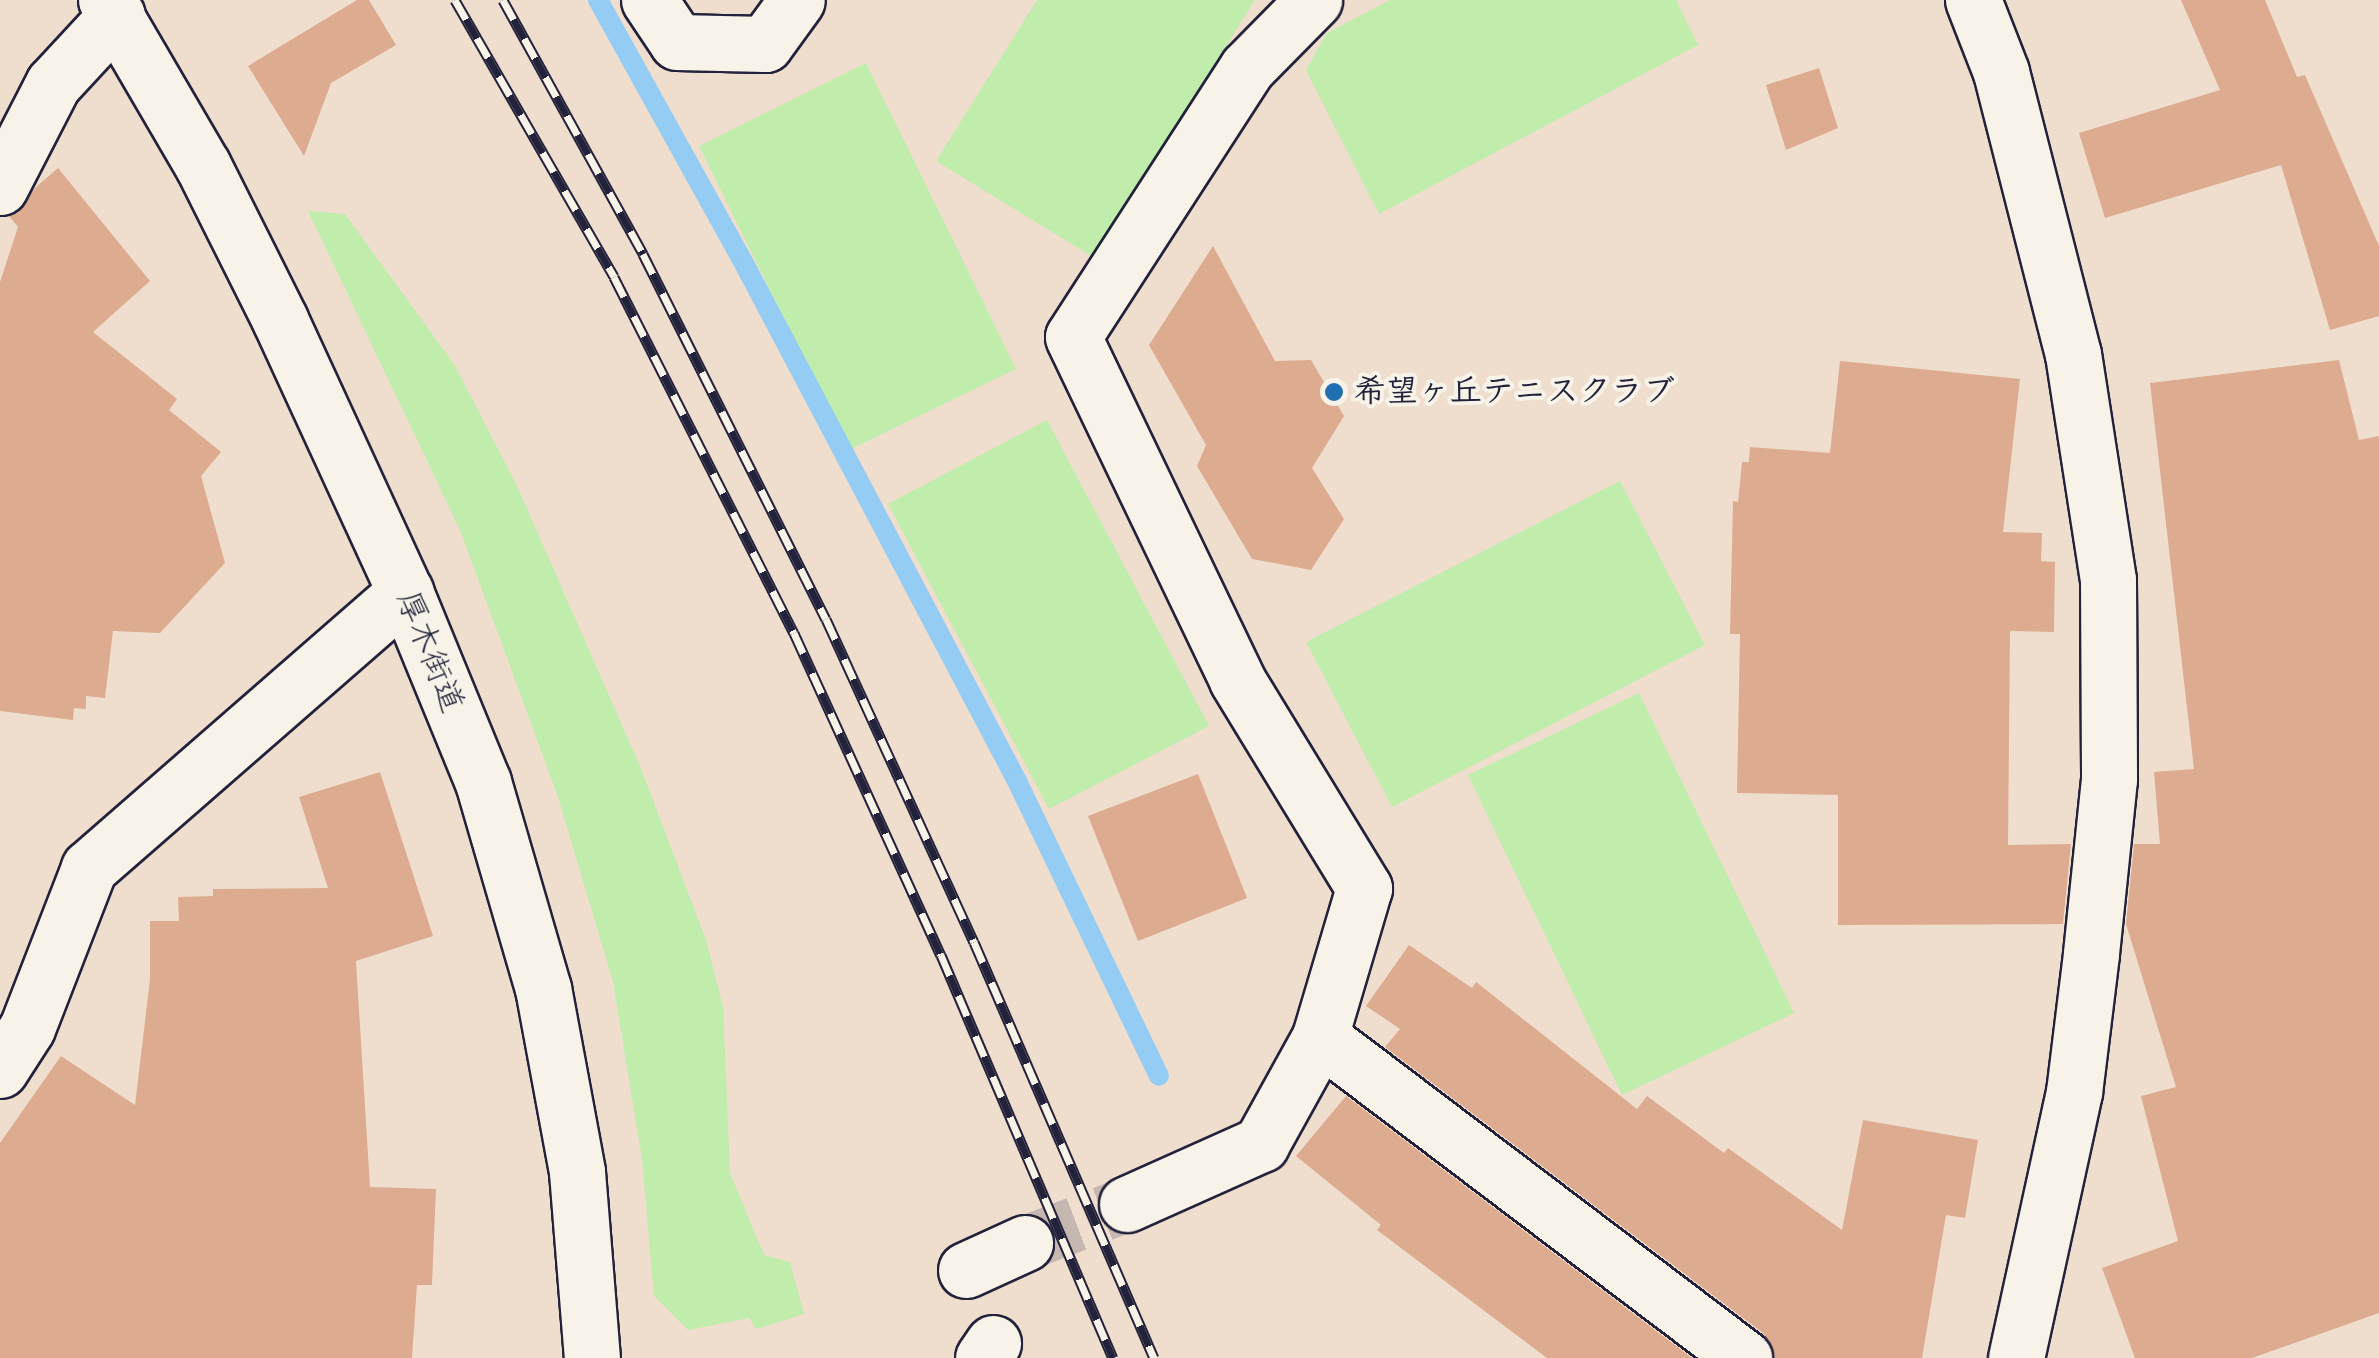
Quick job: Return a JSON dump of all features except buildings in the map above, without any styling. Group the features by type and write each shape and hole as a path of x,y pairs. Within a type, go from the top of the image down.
{"street":[{"path":"650,0 677,42 765,44 797,0"},
{"path":"1127,1204 1261,1144 1320,1037 1364,888 1236,680 1073,337 1246,68 1314,0"},
{"path":"1974,0 2001,72 2074,354 2108,580 2108,779 2091,954 2074,1092 2016,1358"},
{"path":"0,187 53,84 112,7"},
{"name":"厚木街道","path":"112,7 229,217 406,592 483,782 543,988 577,1172 592,1358"},
{"path":"0,1070 27,1028 89,868 406,592"},
{"path":"1320,1037 1744,1358"},
{"path":"966,1270 1025,1243"}],"green space":[{"path":"1037,0 1255,0 1093,257 936,161"},
{"path":"1390,0 1676,0 1698,45 1379,214 1306,70 1327,33"},
{"path":"866,63 1016,369 849,450 699,146"},
{"path":"308,211 345,214 454,364 517,486 640,766 706,940 723,1007 730,1173 764,1255 790,1262 804,1314 756,1329 749,1318 688,1330 654,1296 642,1159 613,982 558,797 460,530"},
{"path":"1047,420 1209,726 1049,809 888,504"},
{"path":"1620,481 1705,645 1392,807 1306,642"},
{"path":"1639,693 1794,1013 1622,1095 1468,775"}],"waterway":[{"path":"598,0 748,271 1017,781 1159,1076"}],"tunnel":[{"path":"1025,1243 1127,1204"}],"railway":[{"path":"455,0 614,277 794,633 941,955 1113,1358"},
{"path":"503,0 643,254 826,619 974,942 1154,1358"}],"place":[{"name":"希望ヶ丘テニスクラブ","path":"1334,392"}]}
